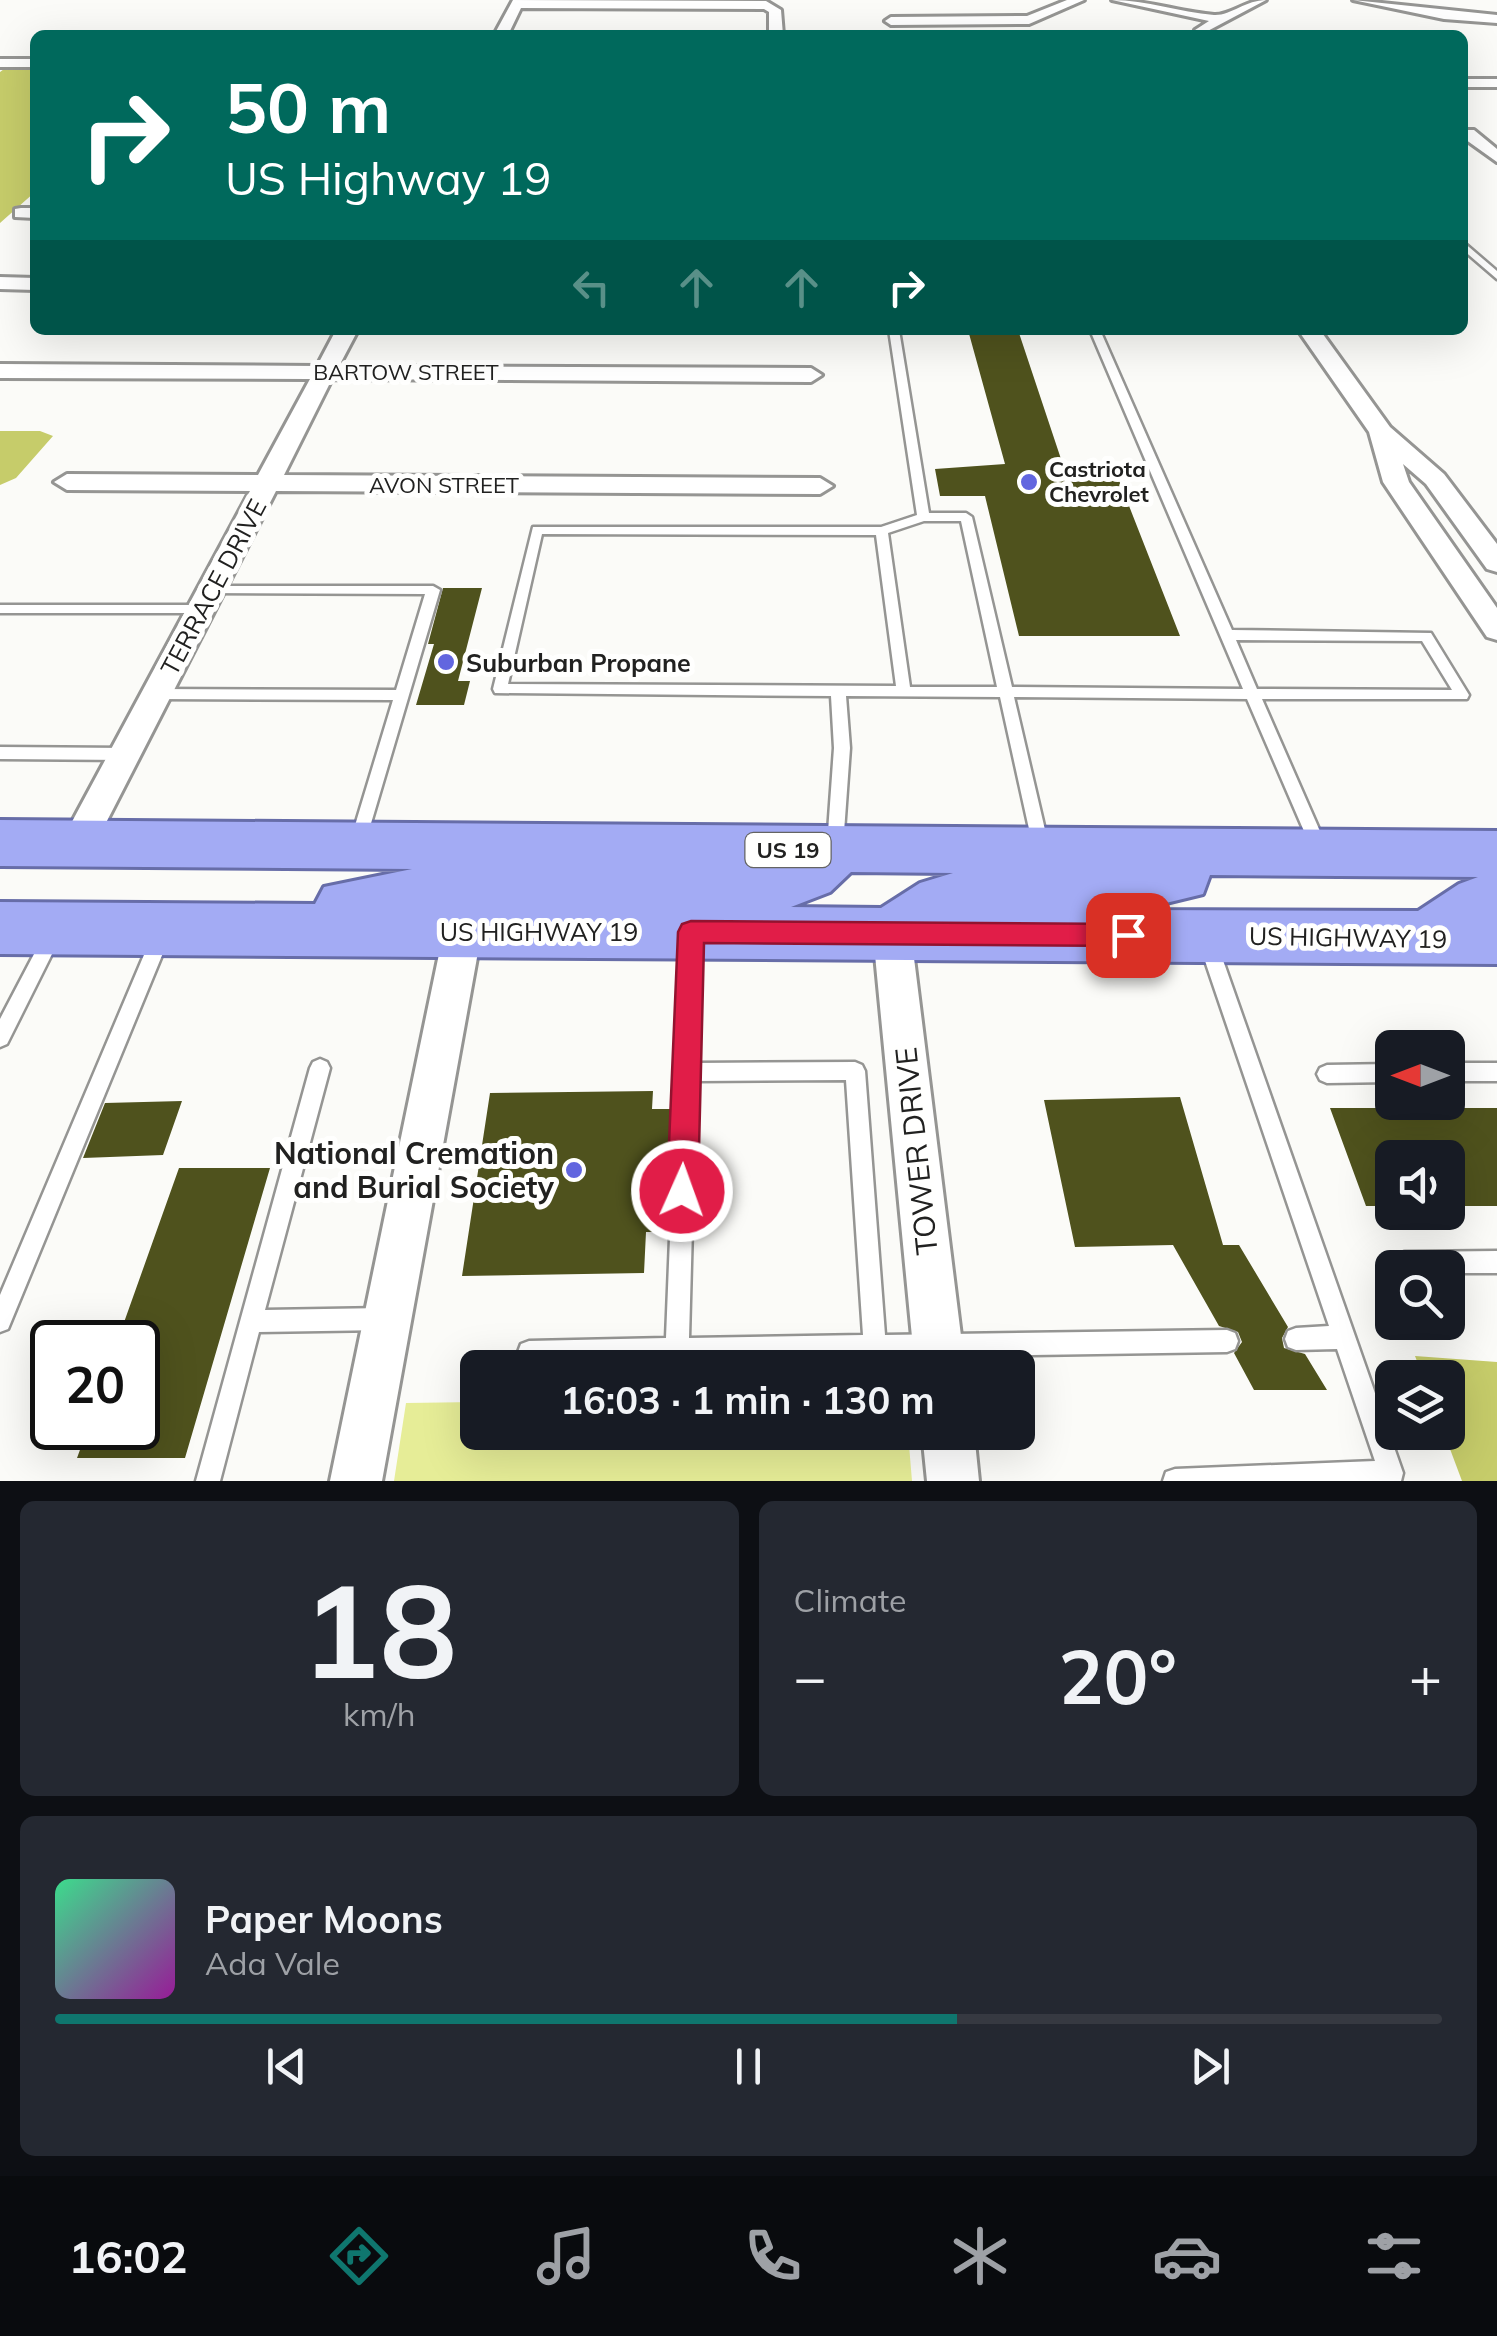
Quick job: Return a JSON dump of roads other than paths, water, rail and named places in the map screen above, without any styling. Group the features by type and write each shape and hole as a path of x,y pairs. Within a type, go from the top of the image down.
{"highway":[{"name":"US 19","path":"0,844 1497,854"},
{"path":"0,879 101,879 222,846"},
{"path":"190,928 452,886 757,890 795,884 819,871 834,850"},
{"path":"892,934 910,915 957,896 996,888 1118,888 1322,853"},
{"path":"1429,937 1480,901 1497,900"},
{"name":"US HIGHWAY 19","path":"28,928 1497,938"}],"street":[{"path":"891,22 1028,20 1078,0"},
{"path":"1118,0 1220,20"},
{"path":"1201,30 1260,0"},
{"path":"1359,0 1444,15 1497,19"},
{"path":"503,30 518,2 766,5 776,10 776,30"},
{"path":"0,63 30,63"},
{"path":"1468,83 1497,83"},
{"path":"1468,133 1497,157"},
{"path":"0,284 30,284"},
{"name":"TERRACE DRIVE","path":"78,844 344,335"},
{"path":"1313,335 1381,432 1435,479 1497,563"},
{"name":"BARTOW STREET","path":"0,371 811,374"},
{"path":"1381,432 1396,482 1497,630"},
{"name":"AVON STREET","path":"67,482 820,486"},
{"path":"1460,575 1497,576"},
{"path":"356,1481 463,930"},
{"name":"TOWER DRIVE","path":"892,934 938,1350"},
{"path":"950,1450 953,1481"}],"lane":[{"path":"1468,249 1497,276"},
{"path":"895,335 923,517"},
{"path":"1097,335 1322,853"},
{"path":"1042,851 1006,692 966,517 923,517 882,531 537,530 500,689 904,692 1006,692 1462,695 1426,636 1227,635"},
{"path":"882,531 904,692"},
{"path":"0,609 433,590 356,846"},
{"path":"834,850 842,748 838,691"},
{"path":"157,694 402,695"},
{"path":"0,753 126,754"},
{"path":"0,1038 28,928"},
{"path":"0,1321 190,928"},
{"path":"691,932 677,1350 894,1350"},
{"path":"1175,1481 1390,1477 1206,936"},
{"path":"208,1481 320,1068"},
{"path":"687,1072 855,1071 875,1347"},
{"path":"1465,1072 1497,1072"},
{"path":"1327,1074 1375,1073"},
{"path":"1465,1262 1497,1262"},
{"path":"251,1321 388,1319"},
{"path":"1296,1339 1344,1337"},
{"path":"1035,1352 1227,1341"}],"place":[{"name":"Castriota Chevrolet","path":"1029,482"},
{"name":"Suburban Propane","path":"446,662"},
{"name":"National Cremation and Burial Society","path":"574,1170"}]}
